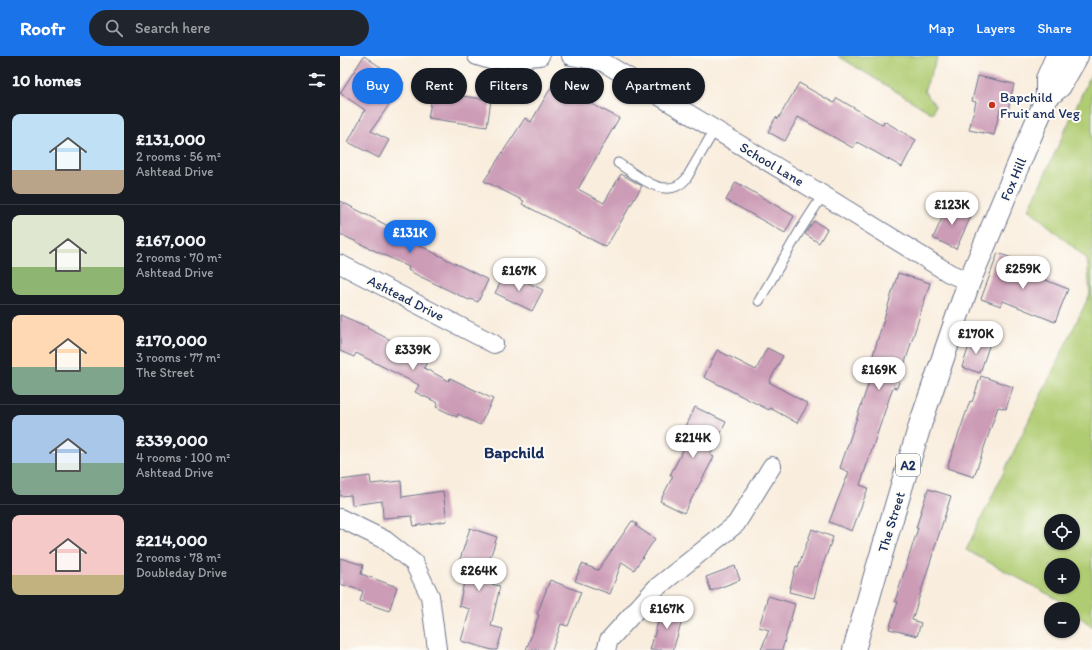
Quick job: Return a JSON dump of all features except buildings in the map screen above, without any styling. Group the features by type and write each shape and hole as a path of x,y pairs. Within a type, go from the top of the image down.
{"main road":[{"name":"Fox Hill","path":"969,282 1047,97 1046,79 1057,56"},
{"name":"Fox Hill","path":"1047,97 1060,86 1077,56"},
{"name":"The Street","path":"854,650 921,422 969,282"}],"street":[{"path":"477,56 490,60 540,56"},
{"name":"School Lane","path":"571,56 602,62 715,129 948,273 969,282"},
{"name":"Ashtead Drive","path":"340,264 494,344"},
{"path":"606,650 609,640 656,588 736,524 772,466"},
{"path":"340,518 385,540 414,563 430,596 437,649"}],"lane":[{"path":"618,163 651,184 662,189 671,189 680,186 686,179 715,129"},
{"path":"759,301 799,232 823,195"}],"green space":[{"path":"838,56 938,56 924,91 935,105 933,114"},
{"path":"1092,72 1092,627 1080,617 1080,602 1062,602 1048,594 1080,594 1080,558 1044,558 1044,592 966,550 1090,294 1087,259 1029,209"}],"place":[{"name":"Bapchild Fruit and Veg","path":"992,105"}],"district":[{"name":"Bapchild","path":"514,452"}]}
